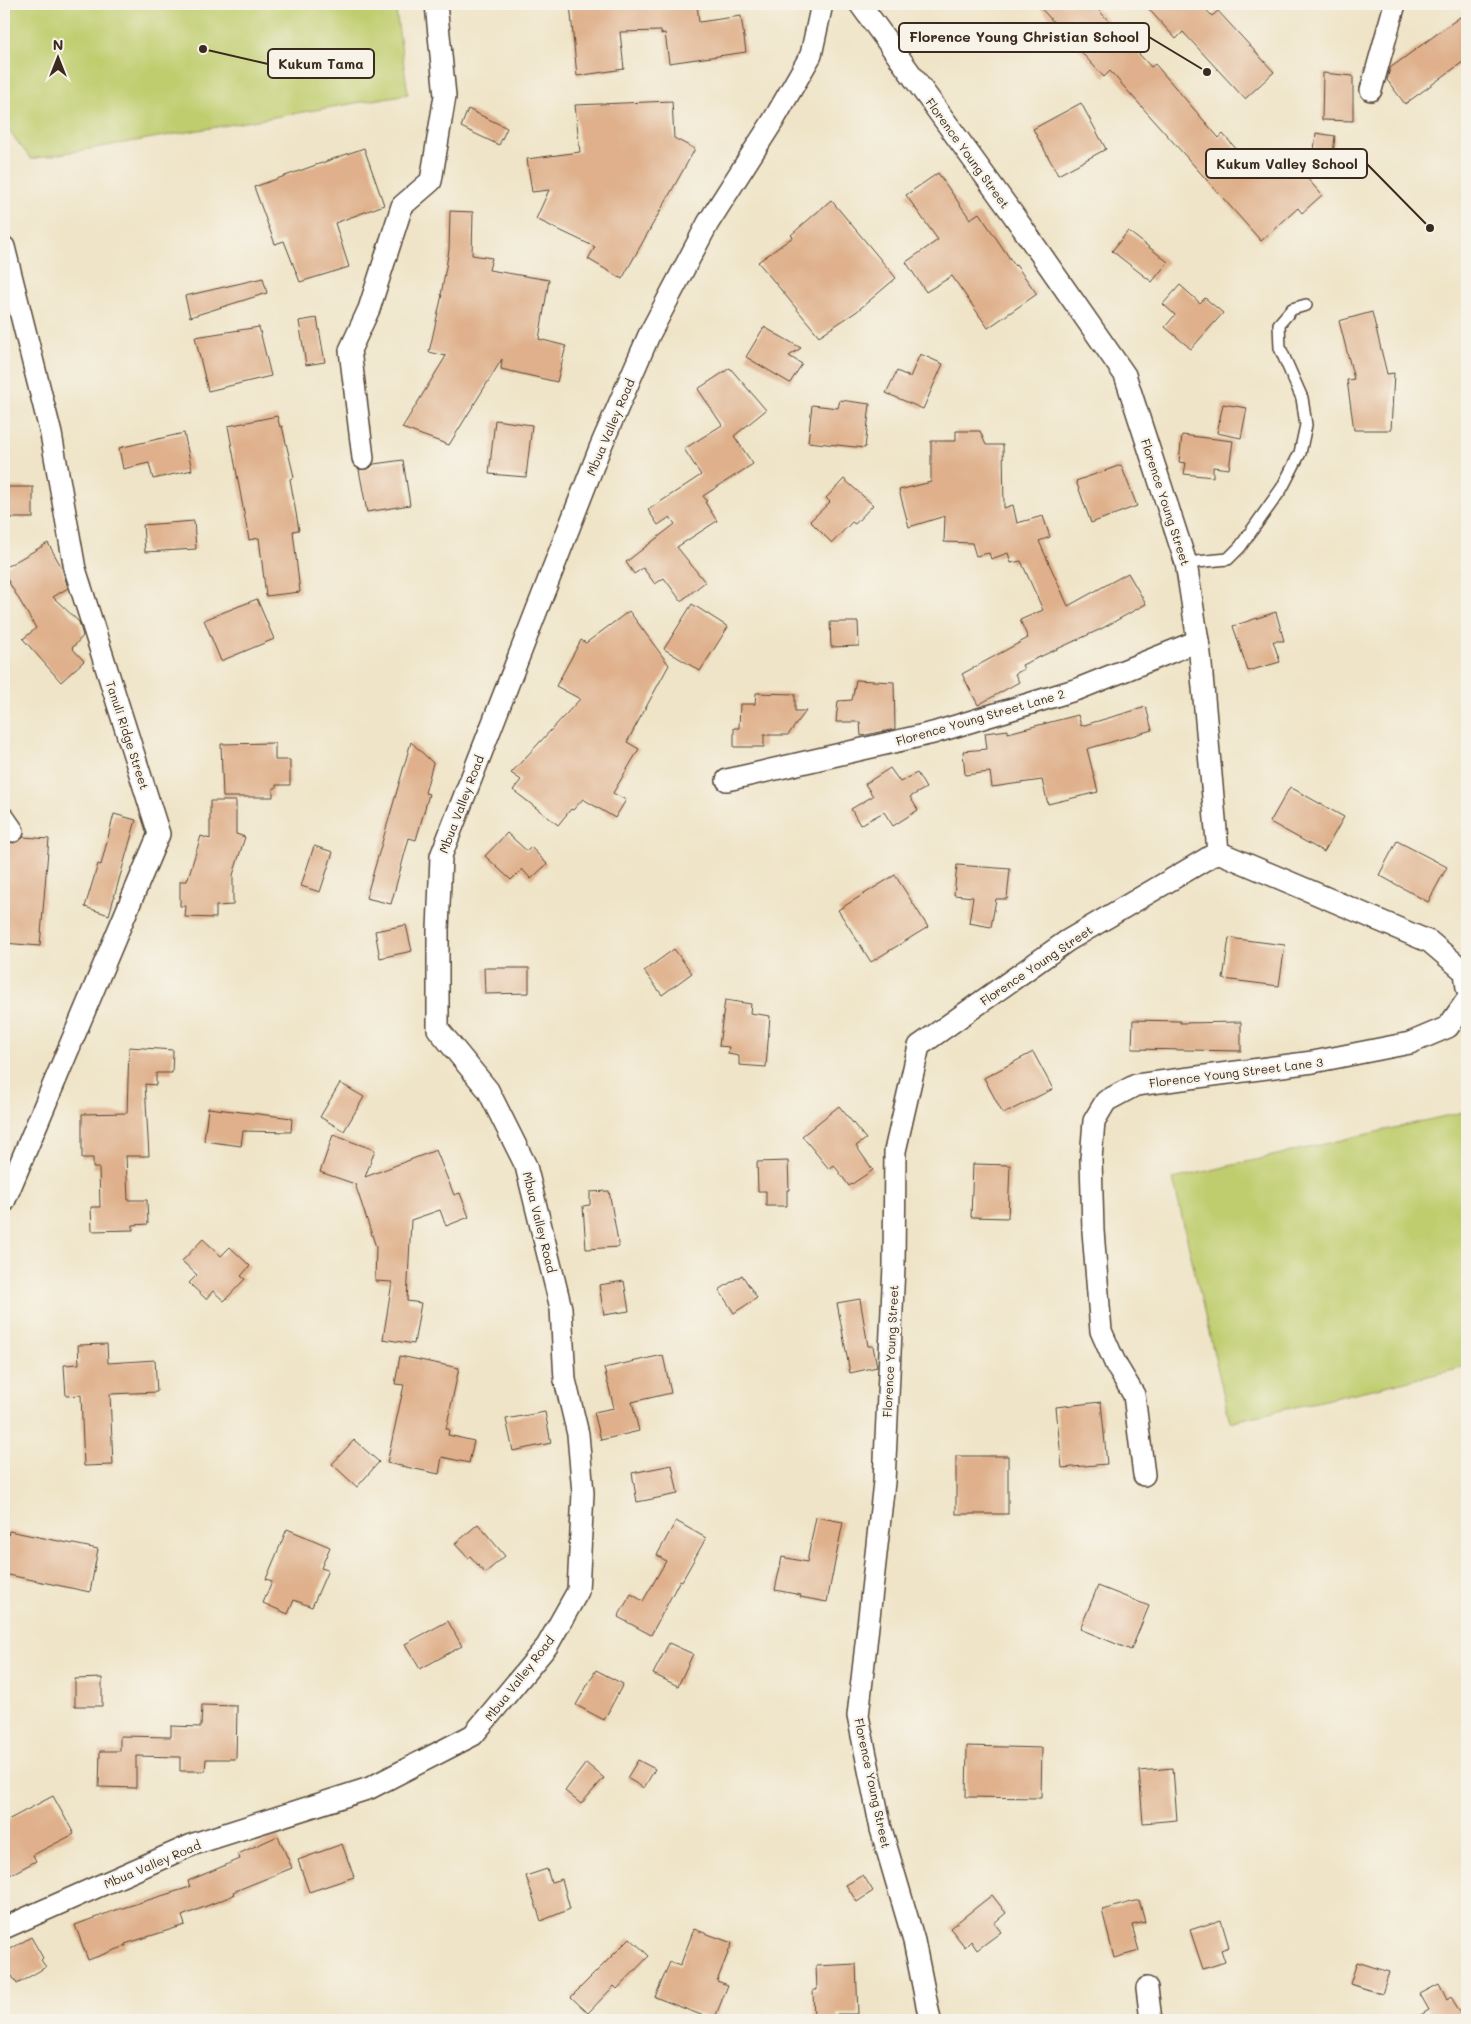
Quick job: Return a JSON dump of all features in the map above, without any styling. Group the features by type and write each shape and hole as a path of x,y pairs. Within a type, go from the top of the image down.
{"street":[{"path":"363,458 350,350 368,309 402,206 431,181 445,96 436,4"},
{"name":"Mbua Valley Road","path":"4,1928 194,1844 370,1788 473,1735 547,1646 578,1591 583,1493 578,1434 565,1380 561,1308 526,1166 488,1090 438,1028 438,930 441,856 593,466 648,335 708,223 773,121 811,55 822,4"},
{"name":"Florence Young Street","path":"860,4 1012,213 1125,375 1186,563 1198,641 1218,852 1067,941 919,1046 895,1151 894,1266 884,1482 858,1716 881,1829 914,1940 930,2020"},
{"path":"1372,90 1395,4"},
{"name":"Tanuli Ridge Street","path":"4,247 51,434 75,569 159,834 4,1202"},
{"name":"Florence Young Street Lane 2","path":"727,780 933,733 1078,689 1198,641"},
{"path":"1218,852 1430,942 1465,972 1467,988"},
{"name":"Florence Young Street Lane 3","path":"1144,1475 1134,1395 1116,1365 1101,1331 1093,1231 1091,1159 1094,1121 1106,1101 1136,1085 1313,1062 1410,1043 1448,1027 1467,1000"},
{"path":"1147,1988 1151,2020"}],"lane":[{"path":"1186,563 1228,559 1240,547 1282,488 1300,453 1306,424 1302,398 1280,348 1279,324 1292,309 1306,304"}],"green space":[{"path":"4,4 395,4 408,94 31,159 4,125"},
{"path":"1467,1111 1467,1367 1230,1422 1173,1179"}],"building":[{"path":"570,4 697,4 699,22 741,16 746,52 669,63 665,33 661,34 661,31 620,32 624,69 577,76"},
{"path":"1037,4 1093,4 1151,67 1155,64 1219,138 1223,134 1252,167 1263,158 1275,172 1290,159 1322,195 1302,213 1298,208 1261,241 1110,71 1104,77"},
{"path":"1144,4 1201,4 1212,16 1218,11 1274,72 1245,99 1183,32 1176,39"},
{"path":"1467,12 1467,59 1405,104 1387,80 1390,68"},
{"path":"1323,73 1353,76 1353,121 1322,120"},
{"path":"672,101 674,138 695,149 622,279 588,259 595,247 536,219 549,190 532,192 527,159 580,152 575,105"},
{"path":"1081,103 1106,149 1058,175 1033,129"},
{"path":"468,109 507,128 499,145 461,127"},
{"path":"1316,133 1335,136 1332,163 1313,160"},
{"path":"364,148 384,205 335,223 349,267 300,282 284,241 275,244 254,187"},
{"path":"938,173 970,219 979,213 1015,266 1037,294 988,328 952,276 926,292 906,262 938,240 906,195"},
{"path":"831,200 896,278 856,312 819,336 758,262 793,237 791,235"},
{"path":"450,211 473,212 472,255 492,258 489,270 549,280 539,339 566,346 557,382 501,369 502,359 449,445 402,428 446,356 429,352 442,295 449,250"},
{"path":"1128,231 1168,262 1152,282 1112,251"},
{"path":"263,278 267,293 190,317 185,296"},
{"path":"1180,285 1200,303 1205,298 1223,313 1191,349 1165,327 1175,315 1163,304"},
{"path":"1372,312 1387,374 1394,373 1391,430 1354,430 1347,380 1354,379 1339,321"},
{"path":"317,318 325,362 306,365 299,321"},
{"path":"259,327 271,376 208,391 195,337"},
{"path":"764,327 801,348 789,356 802,364 790,383 746,357"},
{"path":"920,354 943,364 923,409 886,393 897,371 910,377"},
{"path":"730,368 766,410 734,436 753,464 703,496 717,521 677,547 705,582 681,601 664,578 655,584 643,568 634,574 626,562 675,524 670,517 658,525 648,510 701,475 684,449 722,425 698,389"},
{"path":"840,400 870,404 865,448 808,442 812,405 838,408"},
{"path":"1223,404 1247,408 1241,438 1217,433"},
{"path":"277,416 280,427 282,426 294,477 290,479 299,530 293,531 300,592 266,596 259,538 249,540 228,426"},
{"path":"495,420 532,425 526,477 489,474"},
{"path":"956,431 980,431 986,445 1003,445 1004,508 1013,505 1017,523 1043,516 1050,537 1039,541 1068,606 1128,573 1146,604 1101,629 1022,665 1024,669 1015,674 1019,682 978,705 962,674 1028,638 1020,620 1043,610 1021,561 1011,563 1008,553 991,559 989,553 976,556 972,543 944,542 945,516 909,527 899,490 931,482 931,441 956,441"},
{"path":"184,433 192,470 153,479 149,463 123,469 119,448"},
{"path":"1182,435 1233,441 1229,469 1213,467 1213,477 1184,474 1186,463 1179,462"},
{"path":"403,460 410,505 367,512 359,470 370,468 374,464"},
{"path":"1121,465 1137,506 1091,523 1076,481"},
{"path":"844,479 873,505 855,524 852,522 832,543 810,521 830,502 826,498"},
{"path":"4,487 33,487 33,518 4,518"},
{"path":"194,521 196,549 145,552 143,525"},
{"path":"48,543 62,568 68,588 53,597 79,622 83,636 72,648 84,661 61,682 23,639 36,628 4,574 4,568"},
{"path":"257,599 274,639 221,661 204,620"},
{"path":"692,604 728,627 700,671 664,649"},
{"path":"629,611 669,665 627,742 639,749 613,793 626,800 615,818 583,799 573,810 571,809 558,825 513,790 521,780 511,773 580,699 556,686 581,640 586,643"},
{"path":"1276,612 1284,641 1273,641 1280,662 1248,671 1233,626"},
{"path":"830,622 858,622 859,646 831,647"},
{"path":"856,680 894,682 895,729 861,736 860,722 836,722 838,701 852,700"},
{"path":"756,693 795,694 795,711 806,711 788,735 764,735 764,747 734,747 734,728 739,728 740,704 755,704"},
{"path":"1146,707 1152,730 1087,749 1098,792 1048,804 1042,780 992,787 990,772 965,775 963,751 987,749 985,733 1008,730 1008,733 1078,715 1081,726"},
{"path":"411,742 433,763 425,793 429,794 416,840 409,838 391,904 366,898"},
{"path":"275,743 275,760 290,760 290,785 276,785 276,788 273,788 273,797 223,797 221,744"},
{"path":"890,768 900,782 917,773 926,788 910,797 918,810 893,826 884,812 860,825 851,809 873,796 865,784"},
{"path":"1290,787 1344,817 1324,852 1270,822"},
{"path":"210,801 236,801 236,834 245,837 233,875 233,905 216,906 216,918 185,917 186,906 180,906 180,881 187,881 201,836 210,839"},
{"path":"114,814 136,820 109,915 85,907 98,864 101,865"},
{"path":"507,833 527,851 531,847 547,864 531,879 522,869 511,880 485,856"},
{"path":"24,837 49,839 40,946 4,943 4,839 14,843"},
{"path":"1397,841 1447,867 1428,902 1379,875"},
{"path":"314,846 333,852 320,892 301,886"},
{"path":"957,865 1010,869 1007,899 996,899 991,927 969,923 973,897 954,895"},
{"path":"895,875 928,927 871,962 838,910"},
{"path":"406,925 412,951 380,958 375,931"},
{"path":"1229,938 1285,945 1279,986 1223,979"},
{"path":"674,949 692,973 662,995 644,971"},
{"path":"484,968 529,968 529,993 485,994"},
{"path":"725,1000 751,1004 750,1013 770,1016 766,1067 739,1065 739,1056 728,1054 729,1047 719,1046"},
{"path":"1133,1020 1180,1021 1180,1023 1241,1022 1241,1051 1132,1049"},
{"path":"129,1047 173,1050 172,1073 156,1073 156,1085 145,1084 149,1156 126,1156 128,1200 147,1200 148,1224 133,1225 133,1230 92,1231 91,1207 100,1207 99,1168 93,1168 93,1158 82,1158 82,1114 127,1113"},
{"path":"1033,1052 1053,1089 1003,1114 984,1078"},
{"path":"340,1083 364,1097 344,1131 320,1117"},
{"path":"839,1106 866,1139 856,1146 873,1170 849,1186 834,1165 829,1169 802,1136"},
{"path":"208,1108 292,1118 291,1132 243,1131 241,1146 204,1141"},
{"path":"333,1135 375,1150 365,1177 436,1150 454,1195 460,1193 469,1217 446,1226 440,1210 411,1220 407,1301 421,1303 414,1344 383,1339 392,1282 375,1281 376,1247 355,1184 320,1172"},
{"path":"788,1161 789,1190 787,1190 787,1206 766,1206 766,1191 758,1191 757,1162"},
{"path":"973,1164 1010,1165 1008,1218 971,1217"},
{"path":"609,1191 619,1247 586,1249 583,1206 590,1205 590,1192"},
{"path":"203,1239 221,1256 230,1247 250,1266 241,1276 245,1279 224,1301 213,1291 206,1299 189,1283 197,1275 182,1261"},
{"path":"742,1275 757,1298 734,1313 719,1290"},
{"path":"624,1281 629,1311 604,1315 599,1285"},
{"path":"860,1299 868,1346 873,1346 877,1367 850,1373 837,1303"},
{"path":"107,1344 108,1363 155,1360 157,1392 110,1394 113,1465 84,1466 81,1395 66,1396 64,1365 79,1364 78,1345"},
{"path":"663,1355 671,1393 632,1402 639,1431 601,1440 594,1412 614,1408 604,1368"},
{"path":"400,1356 459,1368 446,1429 449,1429 448,1435 474,1441 469,1463 442,1457 439,1474 387,1463 404,1385 395,1384"},
{"path":"1101,1402 1107,1464 1062,1468 1056,1407"},
{"path":"545,1412 551,1443 513,1451 506,1419"},
{"path":"354,1440 379,1462 357,1487 332,1464"},
{"path":"956,1456 1008,1456 1008,1514 956,1514"},
{"path":"672,1465 678,1494 637,1502 632,1473"},
{"path":"816,1517 843,1522 827,1602 775,1590 782,1557 807,1562"},
{"path":"676,1521 706,1538 682,1581 680,1580 651,1635 618,1617 631,1594 643,1601 666,1561 657,1555"},
{"path":"478,1524 505,1556 485,1573 470,1556 468,1558 455,1544"},
{"path":"287,1529 330,1547 321,1568 328,1570 312,1607 294,1600 288,1614 263,1603 272,1581 266,1579"},
{"path":"9,1531 98,1549 90,1592 4,1574 4,1554"},
{"path":"1098,1586 1149,1606 1131,1650 1080,1629"},
{"path":"448,1621 462,1646 420,1669 405,1644"},
{"path":"669,1643 693,1654 678,1686 653,1674"},
{"path":"596,1670 623,1684 604,1720 576,1705"},
{"path":"102,1678 102,1706 75,1706 75,1679"},
{"path":"202,1705 237,1706 236,1759 206,1759 205,1771 180,1771 180,1757 136,1756 136,1788 99,1787 100,1751 120,1751 120,1736 171,1737 171,1726 201,1727"},
{"path":"967,1746 1042,1748 1041,1798 966,1797"},
{"path":"638,1760 655,1769 644,1788 627,1778"},
{"path":"586,1763 604,1778 581,1804 565,1791"},
{"path":"1173,1768 1177,1820 1143,1823 1139,1771"},
{"path":"53,1796 74,1834 33,1855 36,1861 4,1878 4,1822"},
{"path":"278,1836 292,1868 233,1892 234,1895 182,1916 185,1925 125,1944 126,1946 88,1960 75,1925 190,1887 188,1881 240,1859 238,1854"},
{"path":"342,1844 354,1877 309,1892 298,1860"},
{"path":"547,1869 551,1882 562,1879 570,1909 541,1921 526,1876"},
{"path":"863,1875 873,1891 857,1902 846,1885"},
{"path":"992,1895 1006,1913 994,1923 1001,1932 977,1950 971,1941 965,1947 950,1928"},
{"path":"1139,1900 1145,1922 1132,1925 1139,1951 1114,1958 1102,1910"},
{"path":"1221,1920 1229,1947 1221,1950 1225,1962 1203,1969 1190,1930"},
{"path":"694,1929 732,1943 717,1981 728,1985 714,2020 655,1997 670,1962 680,1966"},
{"path":"31,1937 46,1967 17,1984 12,1976 4,1982 4,1953"},
{"path":"630,1938 649,1956 617,1989 614,1986 588,2013 571,1997"},
{"path":"1357,1962 1389,1972 1382,1994 1350,1984"},
{"path":"856,1964 858,2014 837,2014 837,2020 814,2020 813,1990 817,1990 816,1966"},
{"path":"1439,1984 1447,2000 1451,1997 1465,2020 1412,2020 1429,2010 1420,1994"}],"place":[{"name":"Kukum Tama","path":"203,49"},
{"name":"Florence Young Christian School","path":"1207,72"},
{"name":"Kukum Valley School","path":"1430,228"}]}
